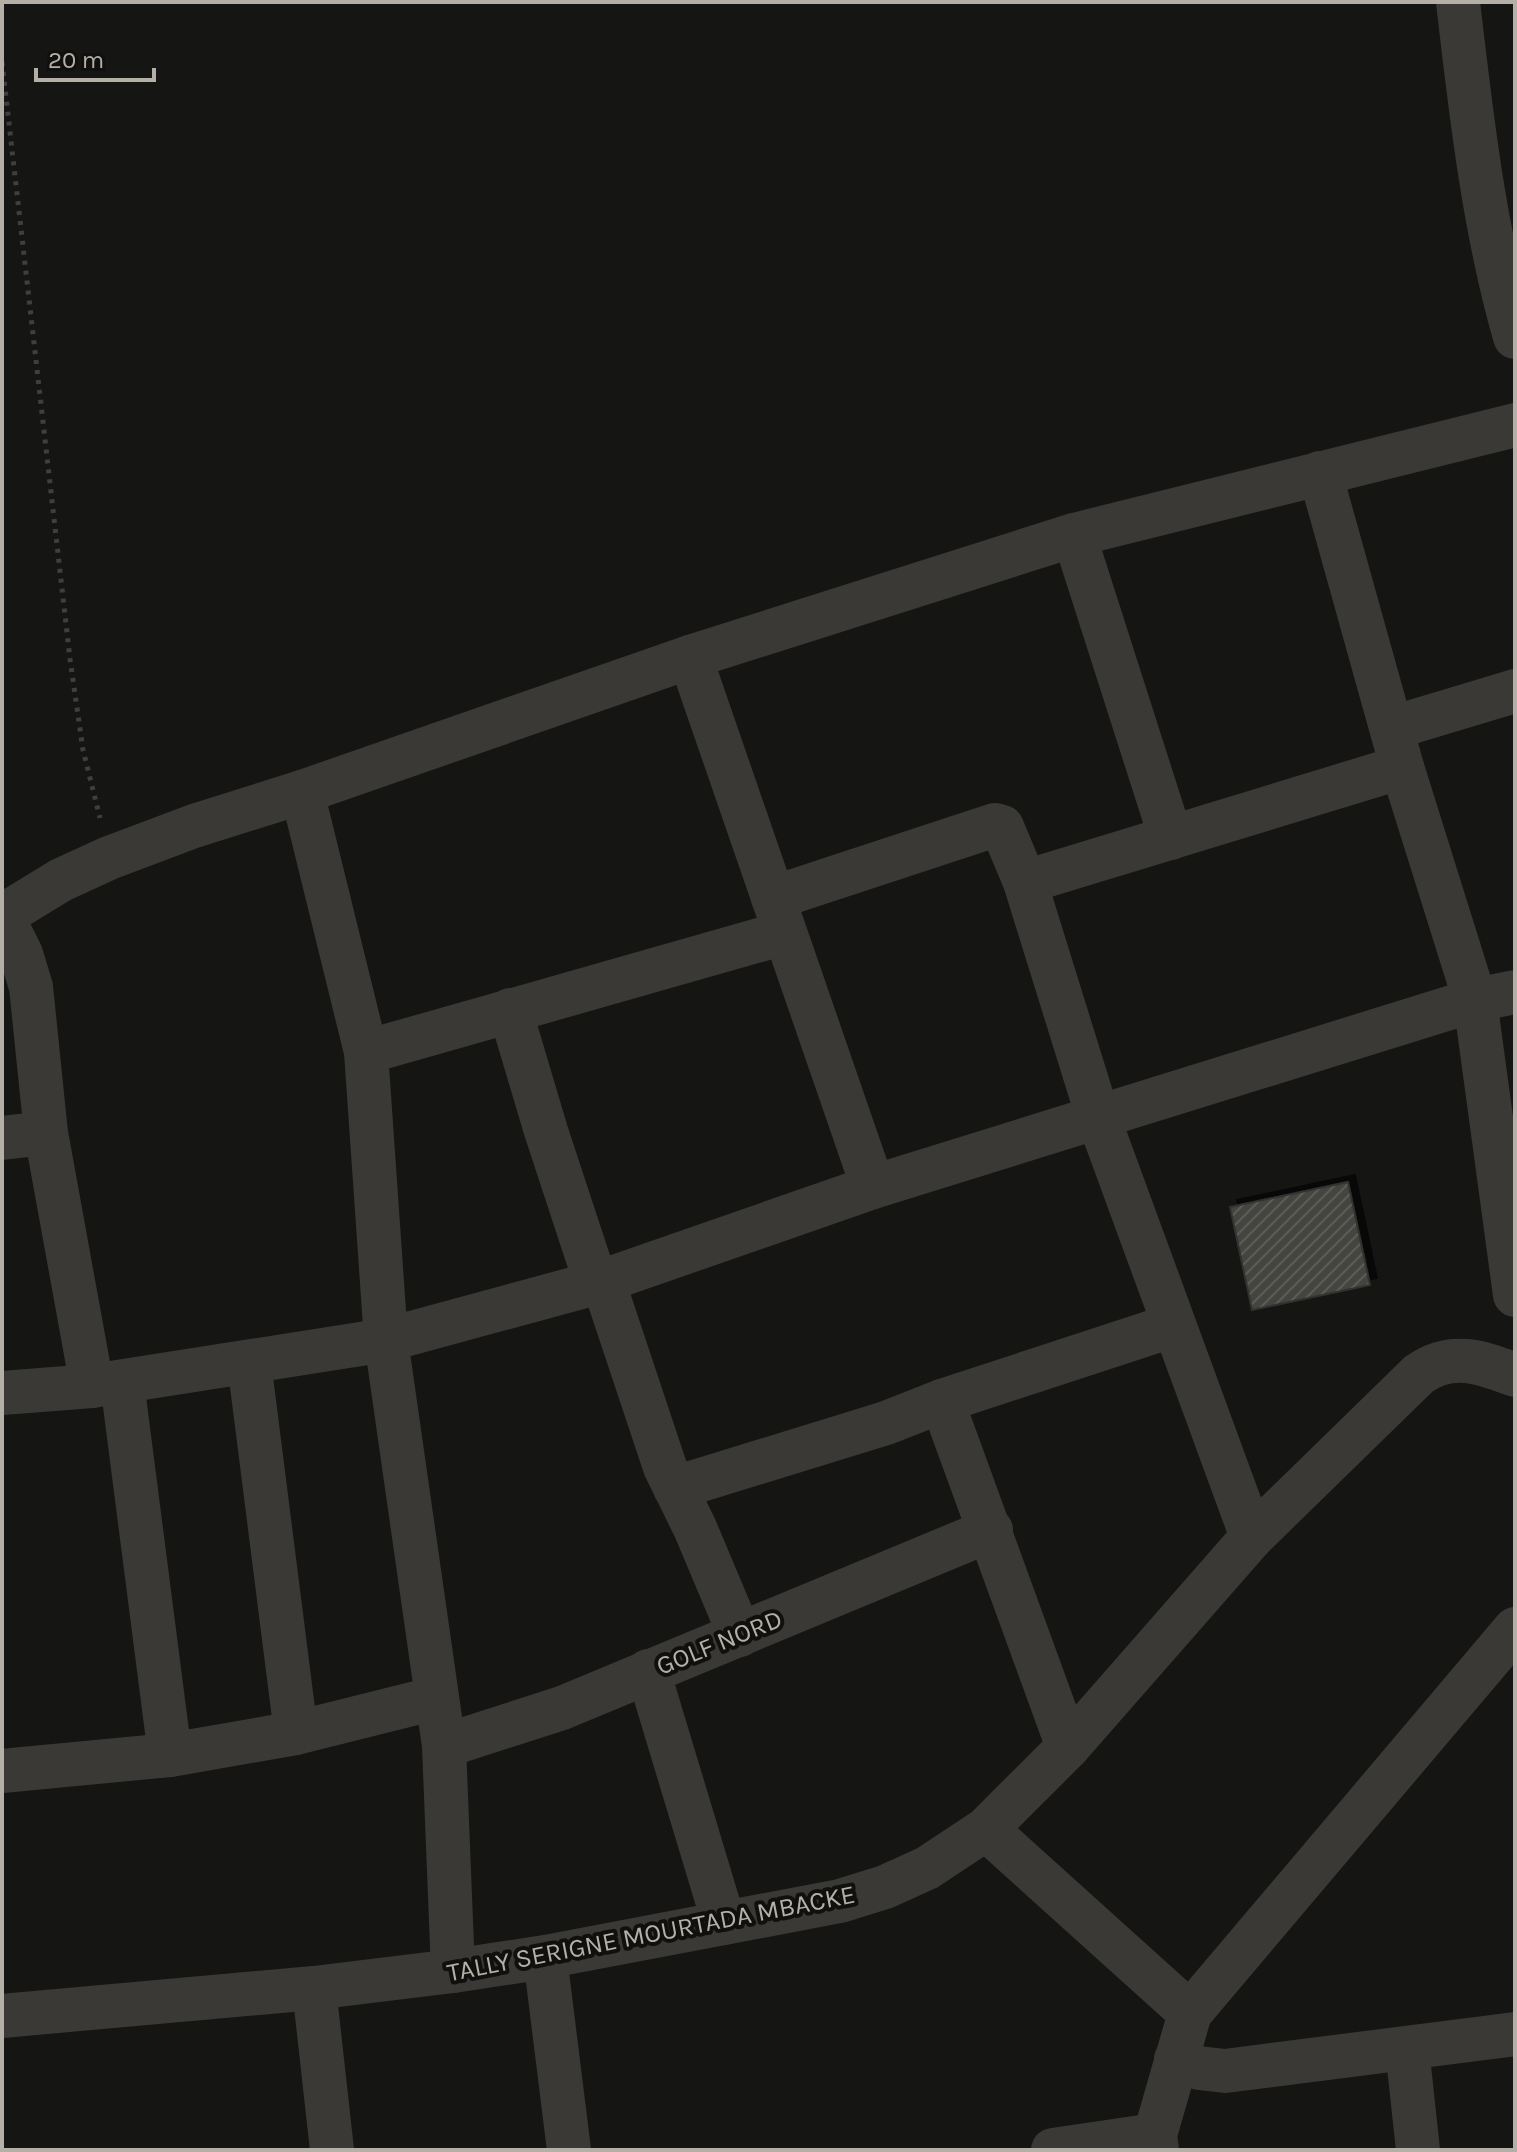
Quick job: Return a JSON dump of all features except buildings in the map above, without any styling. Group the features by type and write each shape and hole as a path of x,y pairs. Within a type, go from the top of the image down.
{"street":[{"path":"1458,2 1468,91 1508,286 1515,337"},
{"path":"170,1755 107,1384 46,1133 31,987 21,954 2,916 61,880 194,826 302,792 690,657 1074,535 1515,425"},
{"path":"1320,473 1397,748 1495,996 1515,1295"},
{"path":"1074,535 1171,838"},
{"path":"690,657 873,1187"},
{"path":"1025,882 1171,838 1397,748 1515,691"},
{"path":"302,792 366,1052 386,1340 444,1746 453,1971"},
{"path":"366,1052 510,1010 778,916 995,825 1002,827 1025,882 1098,1117 1252,1537"},
{"path":"2,1393 107,1384 386,1340 599,1282 873,1187 1495,996"},
{"path":"510,1010 546,1131 665,1467 695,1528 740,1635"},
{"path":"2,1138 46,1133"},
{"path":"675,1488 886,1423 942,1401 1174,1325"},
{"name":"TALLY SERIGNE MOURTADA MBACKE","path":"2,2016 314,1988 453,1971 545,1957 840,1901 885,1887 927,1868 986,1829 1068,1747 1252,1537 1363,1427 1429,1367 1466,1359 1515,1375"},
{"path":"249,1362 296,1733"},
{"path":"942,1401 1068,1747"},
{"name":"GOLF NORD","path":"444,1746 562,1708 991,1530"},
{"path":"1053,2150 1156,2143 1190,2013 1515,1629"},
{"path":"648,1671 724,1923"},
{"path":"2,1771 170,1755 296,1733 436,1698"},
{"path":"986,1829 1190,2013"},
{"path":"545,1957 569,2150"},
{"path":"314,1988 332,2150"},
{"path":"1176,2059 1199,2068 1225,2071 1515,2034"},
{"path":"1407,2048 1418,2150"}],"path":[{"path":"2,62 70,659 83,750 109,858"}]}
